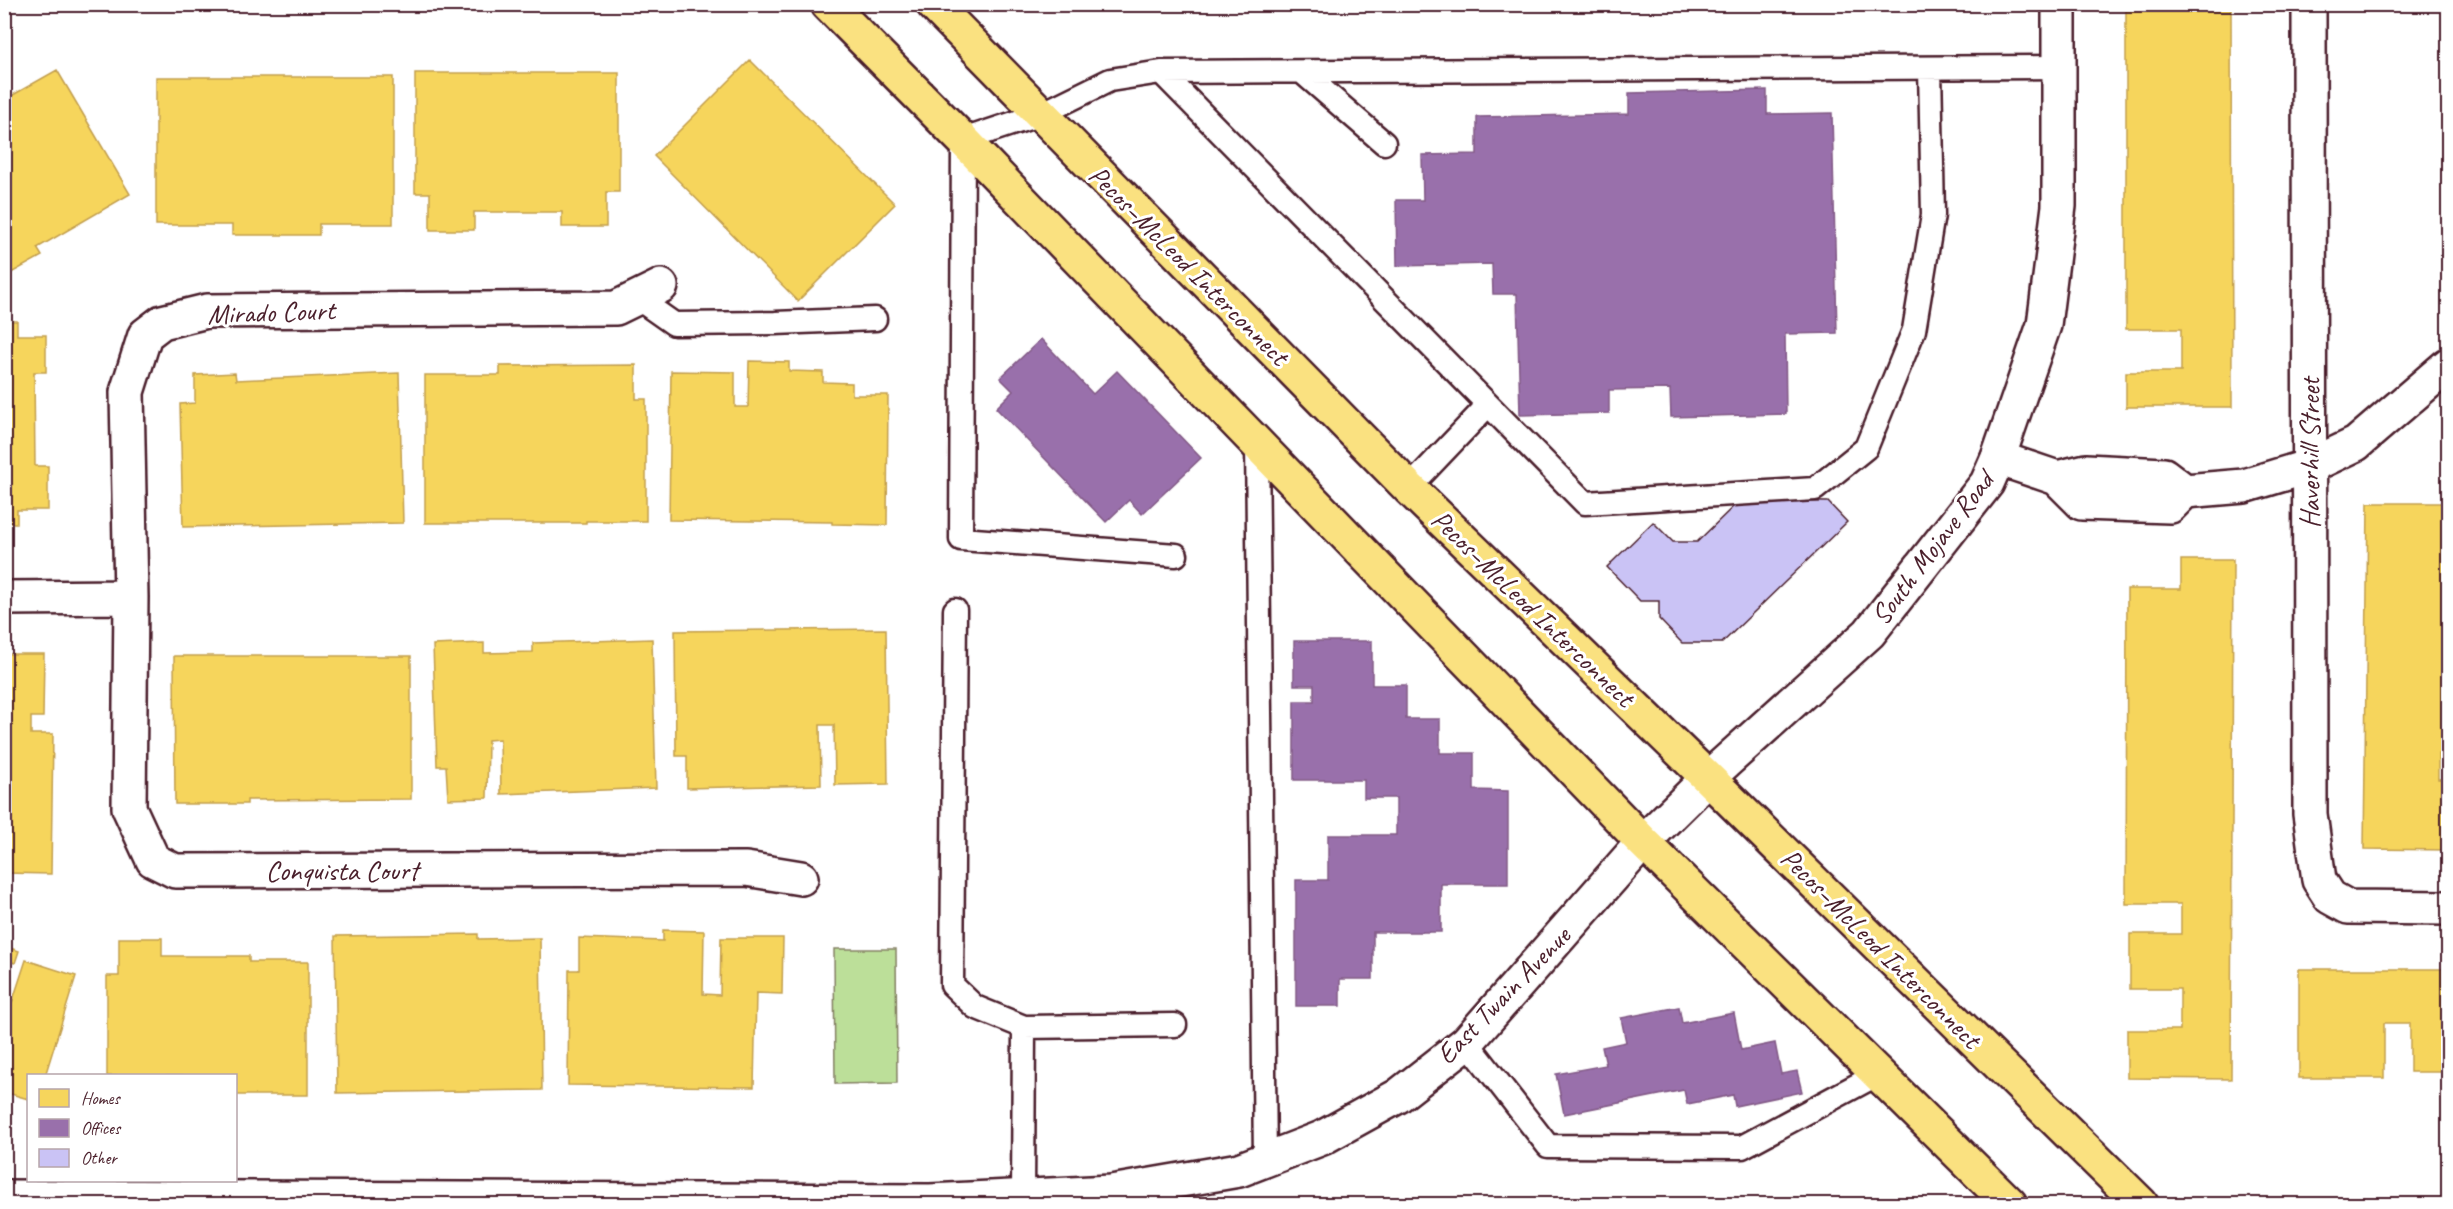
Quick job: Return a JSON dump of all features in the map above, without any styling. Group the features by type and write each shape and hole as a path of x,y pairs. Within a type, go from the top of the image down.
{"main road":[{"path":"828,4 963,140 1643,842 2010,1204"},
{"name":"Pecos–McLeod Interconnect","path":"933,4 1408,488 1708,777 2141,1204"}],"street":[{"name":"South Mojave Road","path":"1708,777 1869,633 1987,483 1998,458 2044,325 2059,206 2059,4"},
{"name":"Haverhill Street","path":"2309,4 2310,814 2319,880 2330,897 2348,907 2448,908"},
{"name":"Mirado Court","path":"131,597 127,392 145,335 162,322 207,311 616,308 649,292"},
{"path":"1998,458 2056,478 2082,503 2170,507 2185,491 2244,486 2310,466 2356,444 2448,365"},
{"path":"4,598 131,597"},
{"name":"Conquista Court","path":"131,597 129,808 153,860 175,871 746,869 801,878"},
{"name":"East Twain Avenue","path":"4,1197 930,1203 1111,1192 1239,1170 1322,1138 1398,1096 1467,1042 1643,842 1708,777"}],"lane":[{"path":"1176,555 961,539 963,140 1041,114 1110,80 1161,72 2059,67"},
{"path":"1161,72 1585,503 1815,489 1866,447 1914,330 1933,215 1930,68"},
{"path":"1302,72 1384,143"},
{"path":"649,292 674,324 875,319"},
{"path":"1408,488 1488,405"},
{"path":"1257,444 1265,1160"},
{"path":"955,610 952,985 975,1007 1024,1027 1175,1025"},
{"path":"1023,1197 1024,1027"},
{"path":"1467,1042 1548,1146 1742,1147 1878,1074"}],"green space":[{"path":"834,949 896,949 897,1083 835,1084"}],"building: Homes":[{"path":"2126,4 2231,4 2232,407 2126,407 2126,372 2181,372 2181,329 2126,329"},
{"path":"750,60 895,204 798,301 654,156"},
{"path":"57,70 130,194 37,248 42,256 4,277 4,100"},
{"path":"415,73 619,73 619,192 606,192 606,227 562,227 562,212 474,212 474,230 430,230 430,193 415,193"},
{"path":"156,77 393,77 393,224 319,224 319,235 232,235 232,225 156,225"},
{"path":"4,321 17,321 17,335 46,335 46,372 34,372 35,466 48,466 48,510 17,510 17,523 4,523"},
{"path":"749,361 789,362 789,371 823,372 823,382 852,383 852,395 888,395 887,525 669,520 671,371 735,372 735,407 748,407"},
{"path":"636,365 636,399 646,399 646,521 425,523 425,375 500,375 500,366"},
{"path":"235,373 236,380 399,373 403,523 183,527 180,404 195,403 195,375"},
{"path":"2368,503 2448,503 2448,754 2438,754 2438,779 2448,779 2448,850 2364,849"},
{"path":"2181,560 2233,560 2231,1079 2127,1078 2127,1030 2180,1030 2180,989 2130,989 2130,934 2181,934 2181,904 2126,904 2127,589 2181,589"},
{"path":"886,629 888,784 835,785 834,725 820,725 821,785 687,788 687,756 676,756 675,631"},
{"path":"652,639 656,788 501,794 500,739 488,740 487,798 448,799 446,766 437,766 433,645 484,643 484,653 533,652 533,643"},
{"path":"4,654 44,654 43,717 31,717 31,734 53,734 51,874 4,873"},
{"path":"174,656 411,656 411,799 247,800 247,804 175,804"},
{"path":"663,930 704,931 703,994 720,995 721,938 783,938 782,994 756,993 754,1087 568,1085 569,970 579,970 579,938 663,941"},
{"path":"478,934 478,939 540,938 542,1090 337,1093 335,936"},
{"path":"119,938 162,938 162,956 249,956 249,962 308,962 308,1095 237,1095 237,1074 107,1074 107,976 119,976"},
{"path":"4,946 19,951 15,963 4,960"},
{"path":"26,960 76,976 46,1074 27,1074 27,1099 4,1092 4,1011 9,1012"},
{"path":"2299,969 2448,969 2448,1072 2410,1072 2410,1023 2384,1023 2384,1078 2299,1078"}],"building: Offices":[{"path":"1767,90 1767,114 1832,113 1837,333 1785,334 1786,414 1671,417 1670,389 1609,390 1609,413 1520,415 1517,294 1493,294 1492,264 1397,266 1396,200 1423,200 1422,155 1477,154 1477,117 1629,114 1629,93"},
{"path":"1041,339 1093,394 1117,371 1201,458 1142,514 1129,500 1106,522 996,408 1013,391 1000,378"},
{"path":"1294,641 1372,641 1372,685 1406,685 1406,719 1440,719 1440,753 1474,753 1474,790 1508,791 1508,884 1441,884 1441,932 1373,932 1373,979 1340,979 1340,1006 1296,1006 1296,880 1328,880 1328,835 1396,835 1396,798 1364,798 1364,780 1294,780 1294,701 1314,701 1314,685 1294,685"},
{"path":"1679,1007 1682,1023 1734,1013 1741,1050 1775,1043 1781,1074 1797,1071 1802,1092 1735,1106 1733,1095 1687,1104 1684,1090 1564,1114 1556,1074 1606,1065 1602,1047 1626,1042 1621,1018"}],"building: Other":[{"path":"1739,501 1828,502 1847,522 1722,643 1682,643 1659,619 1659,601 1640,601 1607,567 1653,522 1673,542 1697,542"}]}
